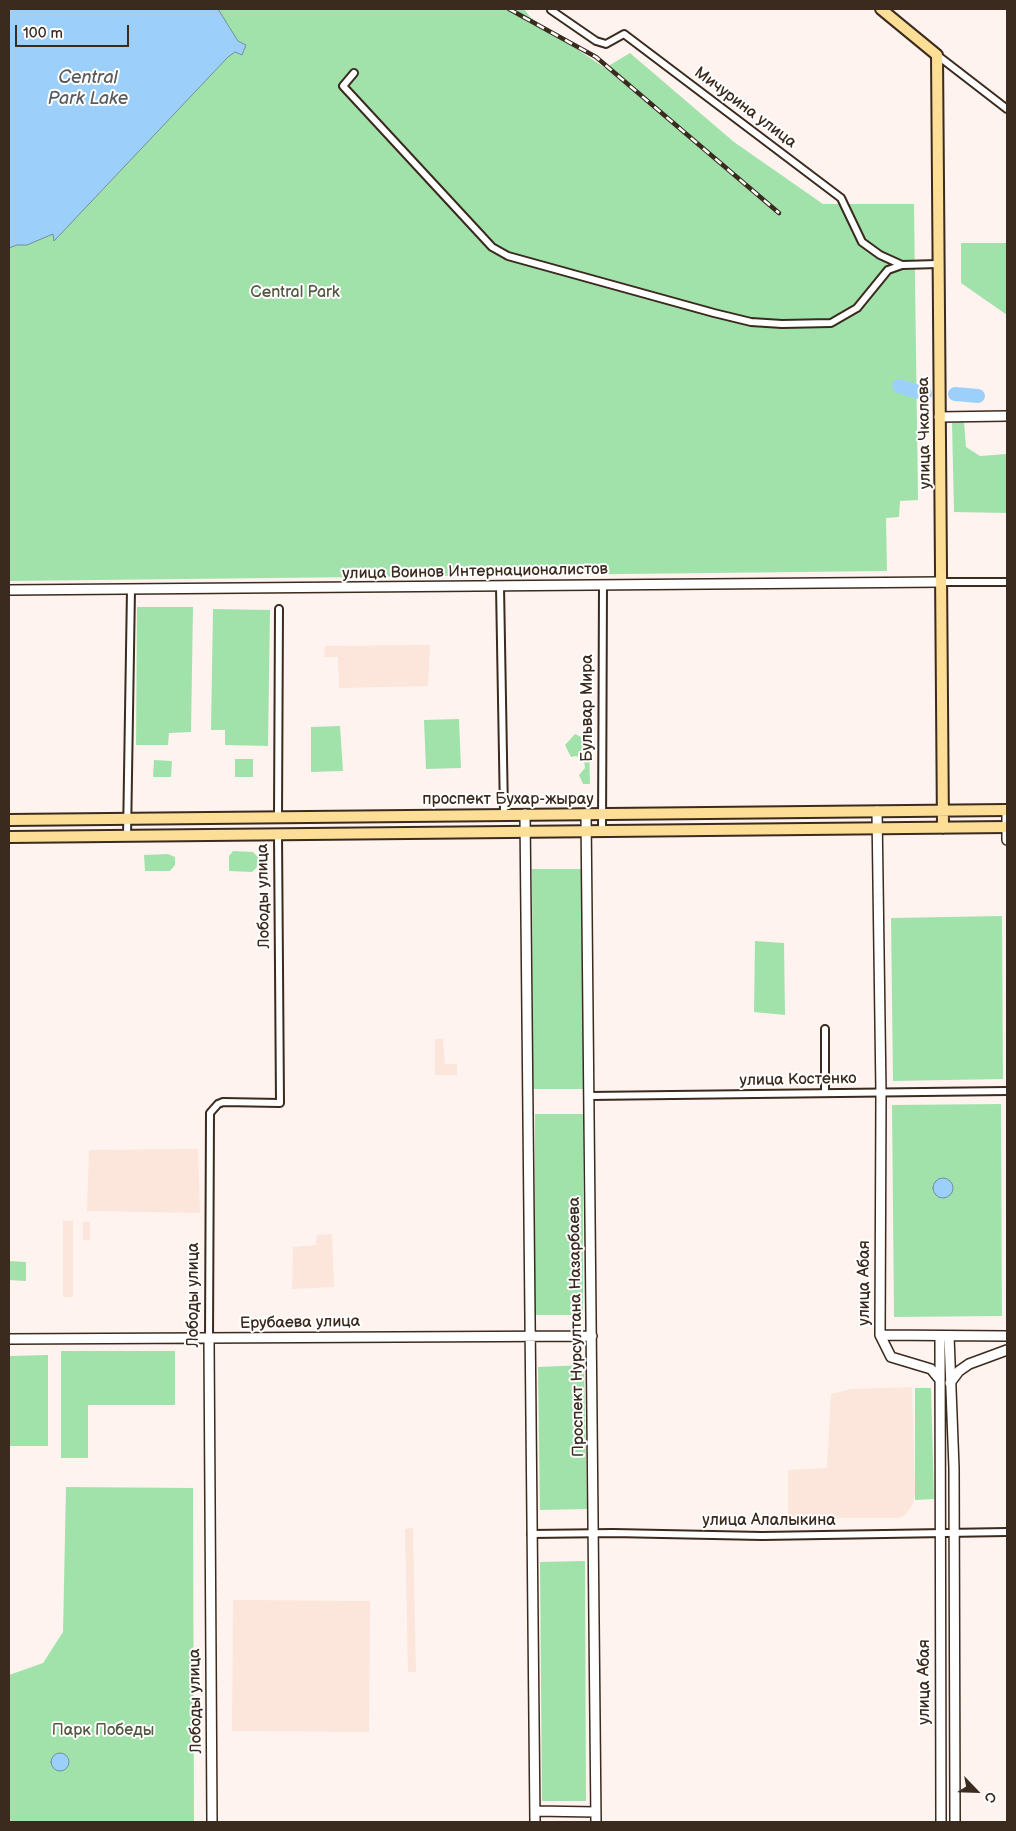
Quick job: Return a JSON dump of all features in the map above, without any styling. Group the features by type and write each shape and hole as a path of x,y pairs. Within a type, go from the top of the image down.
{"main road":[{"path":"881,9 937,55"},
{"name":"улица Чкалова","path":"937,55 943,828"},
{"path":"939,416 1007,416"},
{"name":"улица Воинов Интернационалистов","path":"9,590 942,582"},
{"name":"проспект Бухар-жырау","path":"9,820 943,810 1007,811"},
{"name":"улица Абая","path":"877,811 881,1093 880,1335 891,1357 931,1369 940,1380 940,1822"},
{"path":"1007,811 1007,840"},
{"path":"525,814 535,1822"},
{"name":"Проспект Нурсултана Назарбаева","path":"586,814 596,1822"},
{"name":"проспект Бухар-жырау","path":"9,837 1007,827"},
{"path":"880,1335 1007,1336"},
{"name":"Ерубаева улица","path":"9,1339 592,1336"},
{"path":"940,1380 945,1336"},
{"name":"улица Абая","path":"945,1336 950,1383 954,1468 955,1822"},
{"name":"Лободы улица","path":"209,1339 212,1822"},
{"path":"950,1383 959,1371 969,1364 1007,1350"},
{"path":"535,1812 596,1812"}],"street":[{"name":"Мичурина улица","path":"551,10 596,41 606,44 624,34 841,198 862,242 880,255 902,265"},
{"path":"937,55 1007,109"},
{"path":"354,73 343,86 492,247 508,256 744,321 782,324 831,323 857,308 888,270 902,265 938,264"},
{"path":"942,582 1007,582"},
{"name":"Бульвар Мира","path":"602,831 603,585"},
{"path":"500,586 504,814"},
{"path":"127,837 131,589"},
{"path":"278,817 279,609"},
{"name":"Лободы улица","path":"209,1339 210,1113 218,1104 223,1102 280,1103 278,834"},
{"path":"825,1029 825,1093"},
{"name":"улица Костенко","path":"589,1096 1007,1091"},
{"name":"улица Алалыкина","path":"531,1534 594,1533 769,1536 1007,1532"}],"shaded area":[{"path":"430,645 428,686 339,688 338,657 324,657 325,646"},
{"path":"435,1039 443,1039 445,1064 457,1064 457,1075 435,1075"},
{"path":"198,1149 200,1213 87,1211 89,1150"},
{"path":"63,1221 73,1221 73,1297 63,1297"},
{"path":"83,1222 90,1222 90,1240 83,1240"},
{"path":"332,1234 334,1287 292,1289 293,1247 316,1245 317,1235"},
{"path":"912,1387 915,1493 913,1504 905,1515 899,1518 788,1518 788,1470 827,1468 831,1394 851,1389"},
{"path":"413,1528 416,1672 408,1672 405,1529"},
{"path":"233,1600 370,1601 369,1732 232,1731"}],"green space":[{"name":"Central Park","path":"9,9 524,9 531,18 605,68 630,53 734,142 823,204 914,204 918,500 900,501 899,517 886,518 887,571 9,581"},
{"path":"961,243 1007,243 1007,315 961,283"},
{"path":"964,422 966,447 980,456 1007,454 1007,513 954,512 952,423"},
{"path":"137,607 193,607 191,732 169,733 168,745 136,745"},
{"path":"213,609 270,610 268,746 225,745 225,730 211,730"},
{"path":"459,719 461,768 426,769 424,720"},
{"path":"340,726 343,771 311,772 311,727"},
{"path":"575,734 589,741 590,784 583,784 579,775 585,768 584,760 576,756 571,757 565,745"},
{"path":"235,759 253,759 253,777 235,777"},
{"path":"154,760 172,761 171,777 153,777"},
{"path":"233,851 253,852 258,857 257,867 252,872 229,871 229,856"},
{"path":"168,854 175,857 175,865 170,871 145,871 144,855"},
{"path":"532,869 583,869 583,1089 533,1089"},
{"path":"1002,916 1003,1079 893,1081 891,918"},
{"path":"755,941 784,943 785,1015 754,1012"},
{"path":"1001,1104 1002,1316 894,1317 892,1105"},
{"path":"535,1114 583,1114 583,1315 535,1315"},
{"path":"9,1261 26,1262 26,1281 9,1280"},
{"path":"61,1351 175,1351 175,1405 88,1405 88,1458 61,1458"},
{"path":"48,1355 48,1446 9,1446 9,1356"},
{"path":"584,1365 587,1509 540,1510 538,1367"},
{"path":"915,1388 931,1388 934,1499 915,1500"},
{"name":"Парк Победы","path":"66,1487 193,1488 194,1822 9,1822 9,1675 43,1663 63,1632"},
{"path":"585,1561 586,1801 542,1801 540,1562"}],"water":[{"name":"Central Park Lake","path":"9,9 218,9 238,41 246,45 242,55 235,52 228,57 54,241 53,234 27,245 17,245 9,248"},
{"path":"943,1178 950,1181 953,1188 950,1195 943,1198 936,1195 933,1188 936,1181"},
{"path":"56,1753 64,1753 69,1758 67,1769 56,1771 51,1766 51,1758"}],"waterway":[{"path":"899,386 925,394"},
{"path":"955,394 978,396"}],"railway":[{"path":"509,9 596,57 779,213"}]}
